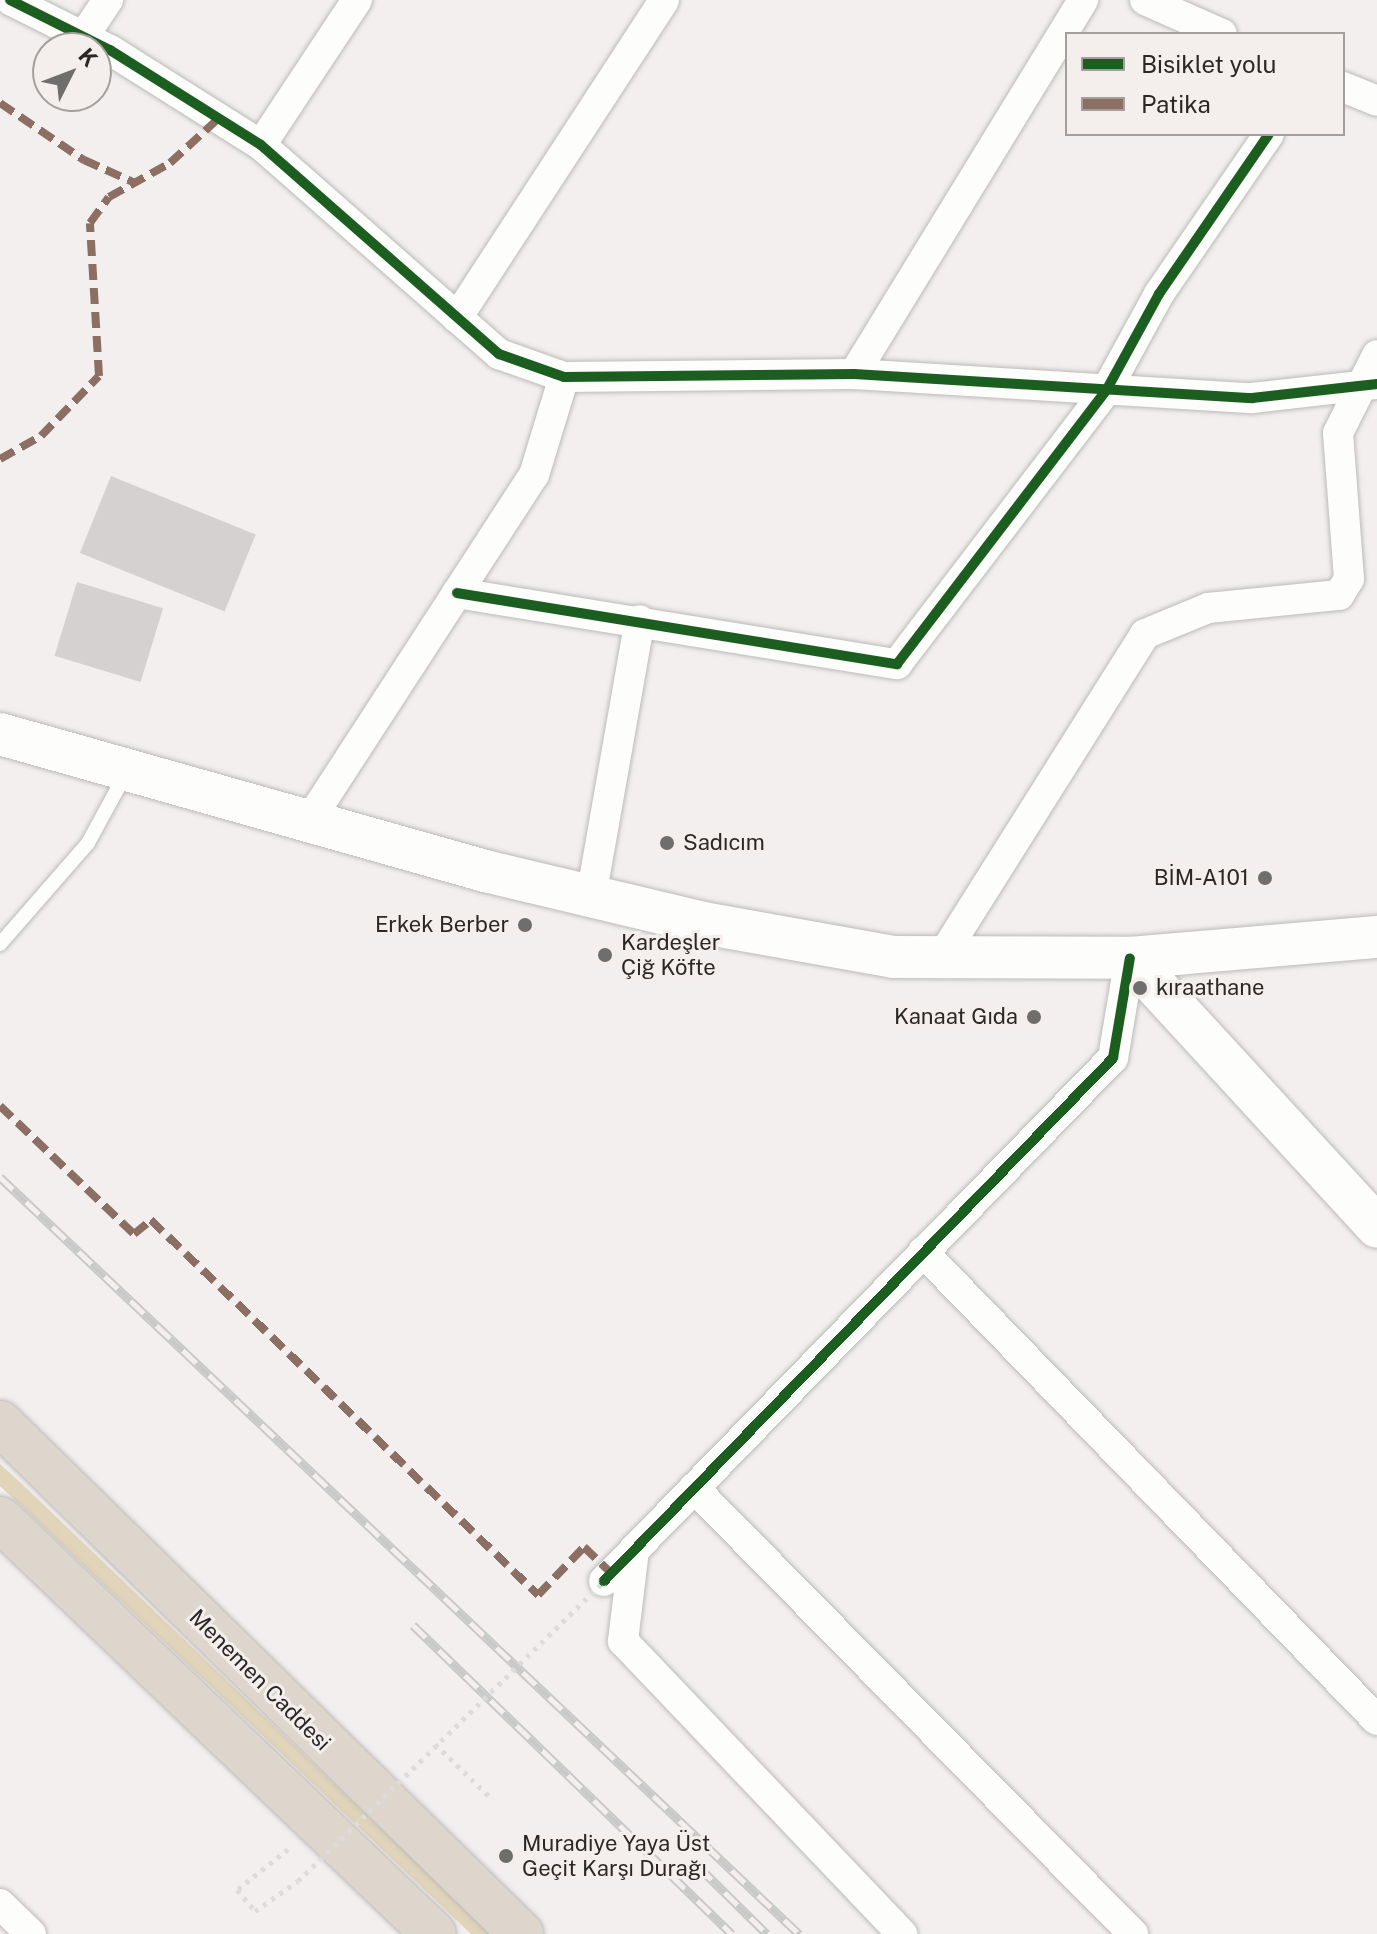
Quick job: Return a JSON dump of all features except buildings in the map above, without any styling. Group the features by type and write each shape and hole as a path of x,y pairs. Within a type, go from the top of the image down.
{"highway":[{"name":"Menemen Caddesi","path":"0,1423 521,1934"},
{"path":"0,1519 434,1934"}],"main road":[{"path":"0,734 591,897 893,957 1130,958 1377,937"},
{"path":"1130,958 1377,1227"}],"street":[{"path":"10,0 73,32"},
{"path":"86,32 108,0"},
{"path":"261,145 357,0"},
{"path":"457,318 664,0"},
{"path":"854,374 1083,0"},
{"path":"1145,0 1217,32"},
{"path":"112,55 261,145 499,354 564,377 854,374 1252,398 1366,385"},
{"path":"1345,88 1377,101"},
{"path":"457,593 640,620 897,664 1107,389 1159,294 1268,136"},
{"path":"941,958 1145,634 1208,608 1339,595 1349,579 1338,433 1366,385 1377,355"},
{"path":"309,821 534,475 564,377"},
{"path":"591,897 640,620"},
{"path":"604,1581 1113,1058 1130,958"},
{"path":"923,1252 1377,1720"},
{"path":"694,1488 1133,1934"},
{"path":"634,1550 623,1641 902,1934"},
{"path":"0,1904 31,1934"}],"lane":[{"path":"0,944 88,843 128,770"}],"path":[{"path":"297,1842 237,1890 255,1911 298,1881 604,1581"},
{"path":"435,1744 489,1796"}],"shaded area":[{"path":"0,1464 491,1934 471,1934 0,1486"}],"railway":[{"path":"0,1177 799,1934"},
{"path":"413,1625 732,1934"},
{"path":"699,1867 767,1934"}],"marked path":[{"path":"0,103 84,160 133,182"},
{"path":"0,459 41,436 99,376 90,223 109,197 170,163 219,118"},
{"path":"0,1106 134,1234 151,1220 538,1595 584,1547 611,1573"}],"cycle path":[{"path":"10,0 110,50 261,145 499,354 564,377 854,374 1252,398 1377,384"},
{"path":"457,593 897,664 1107,389 1159,294 1268,136"},
{"path":"604,1581 1113,1058 1130,958"}],"place":[{"name":"Sadıcım","path":"667,843"},
{"name":"BİM-A101","path":"1265,878"},
{"name":"Erkek Berber","path":"525,925"},
{"name":"Kardeşler Çiğ Köfte","path":"605,955"},
{"name":"kıraathane","path":"1140,988"},
{"name":"Kanaat Gıda","path":"1034,1017"},
{"name":"Muradiye Yaya Üst Geçit Karşı Durağı","path":"506,1856"}]}
